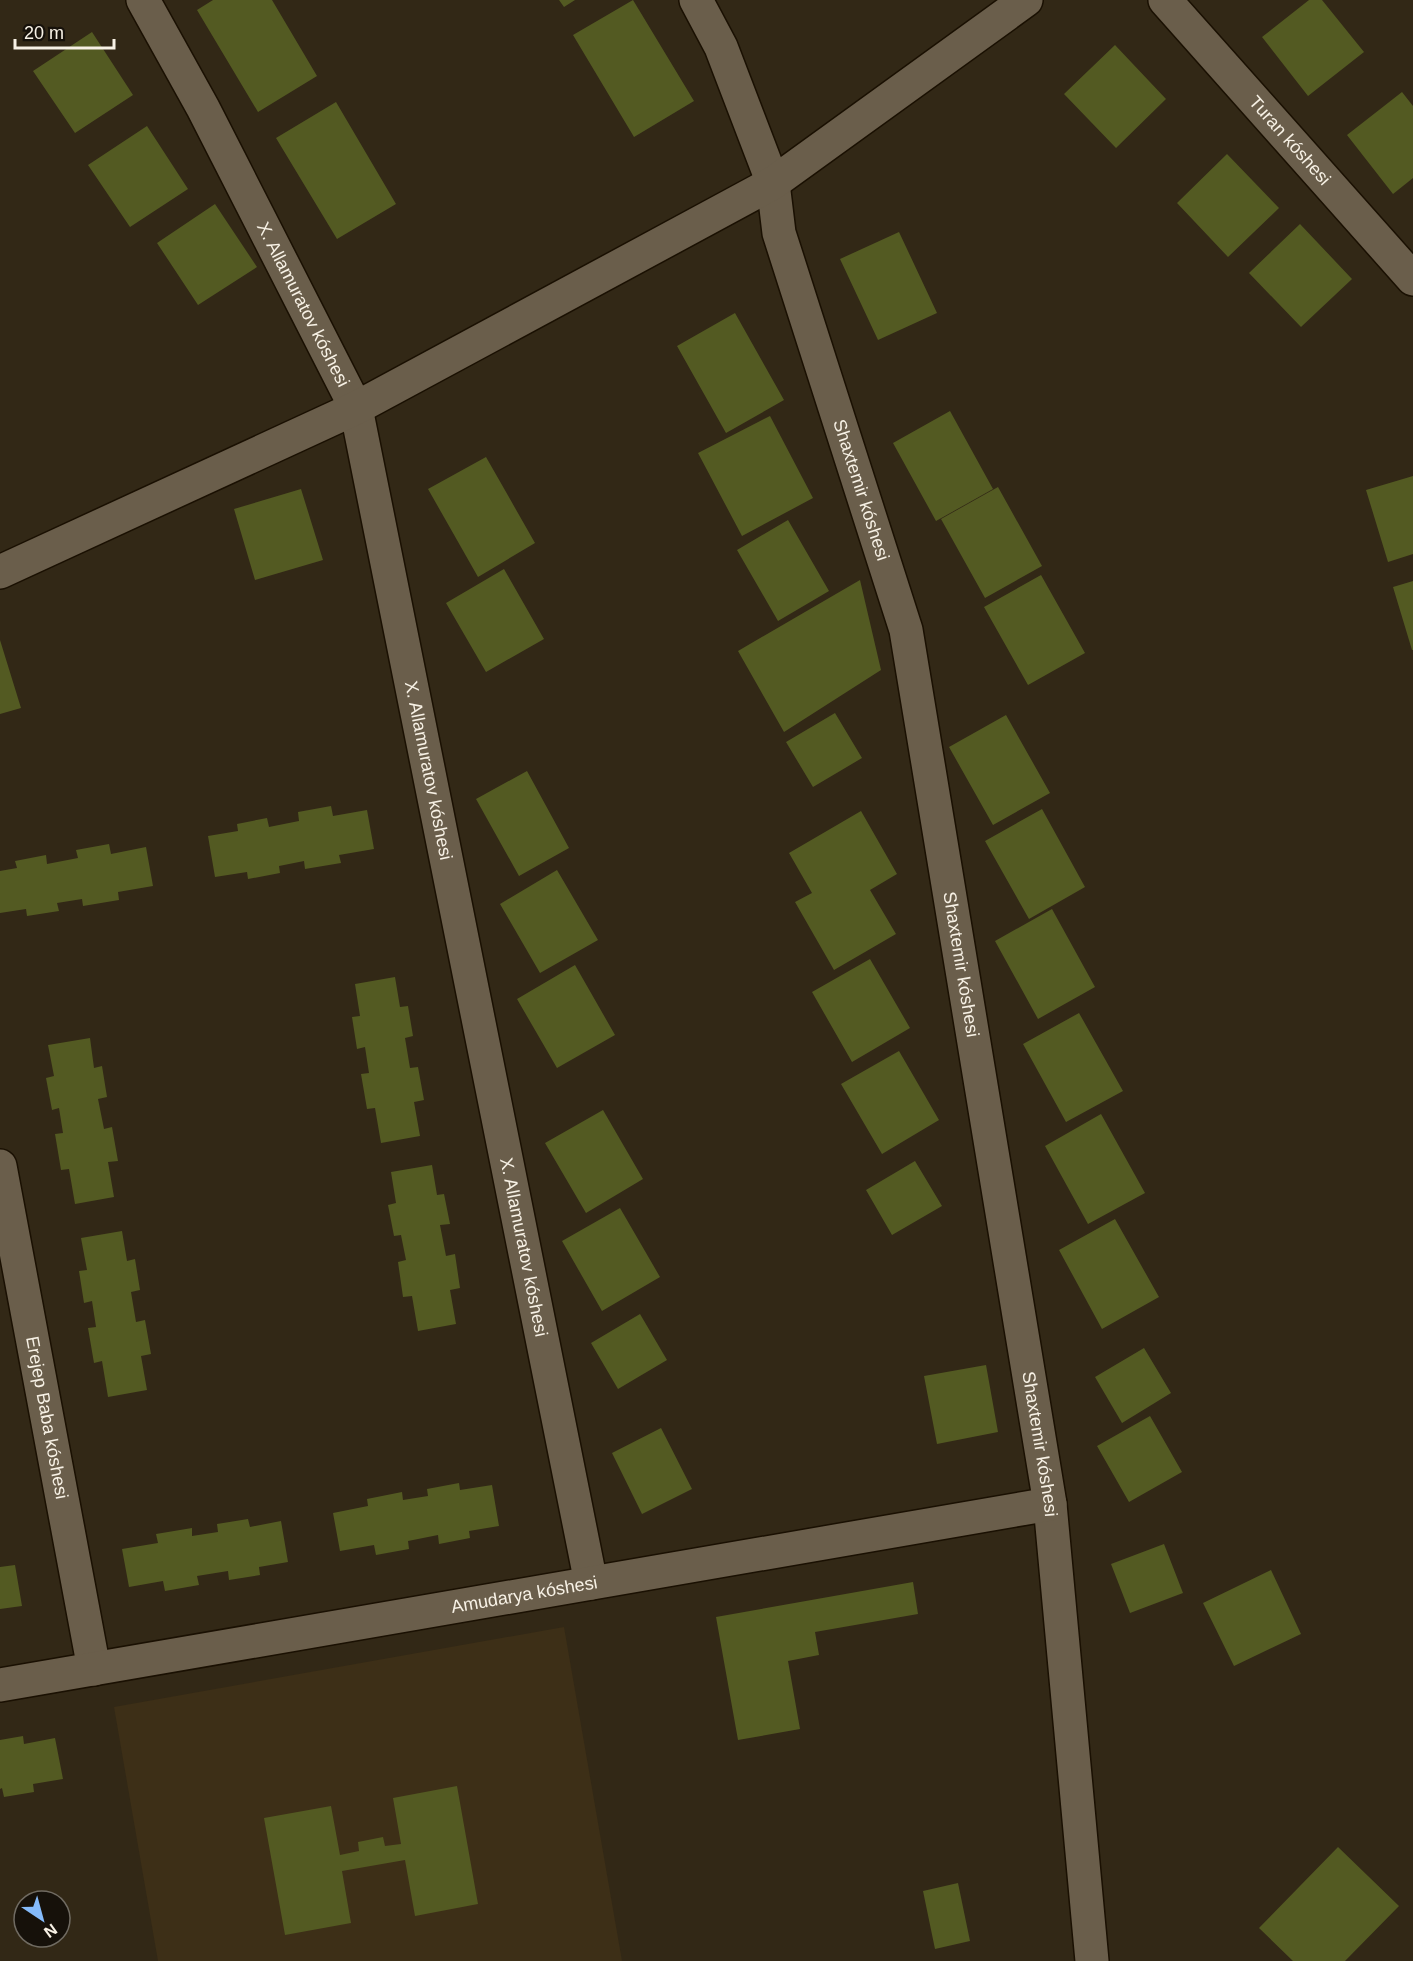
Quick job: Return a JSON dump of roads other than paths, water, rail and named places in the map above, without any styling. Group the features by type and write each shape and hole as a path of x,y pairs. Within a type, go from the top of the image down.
{"street":[{"name":"X. Allamuratov kóshesi","path":"143,0 208,118 356,408 591,1583"},
{"name":"Shaxtemir kóshesi","path":"696,0 721,47 773,183 780,233 906,630 1050,1503 1092,1961"},
{"path":"0,572 356,408 773,183 1026,0"},
{"name":"Turan kóshesi","path":"1165,0 1413,279"},
{"name":"Erejep Baba kóshesi","path":"0,1166 94,1669"},
{"name":"Amudarya kóshesi","path":"0,1685 1050,1503"}]}
